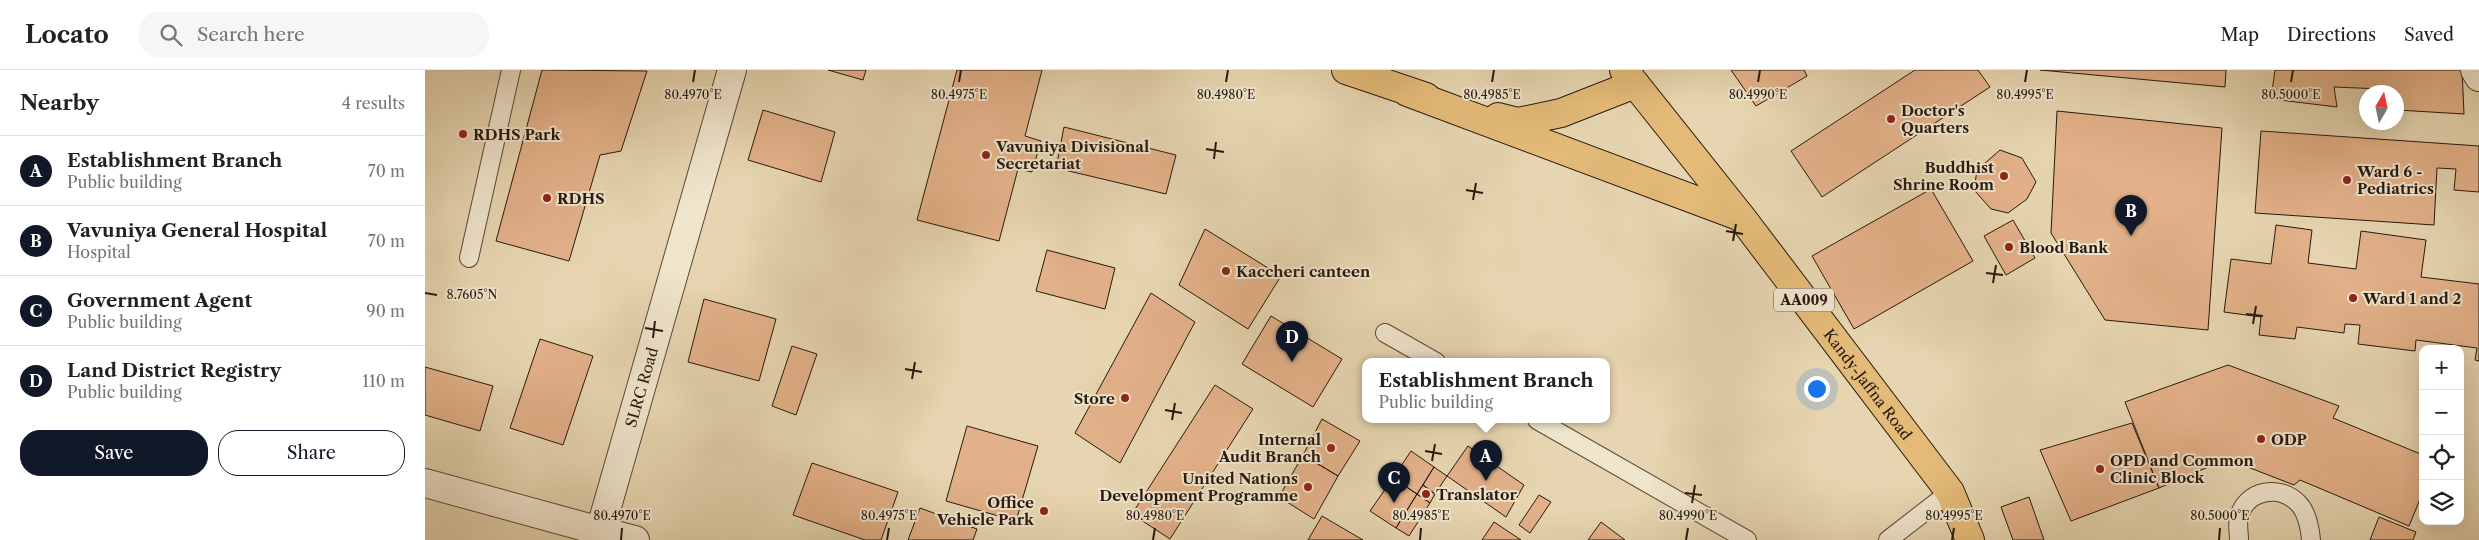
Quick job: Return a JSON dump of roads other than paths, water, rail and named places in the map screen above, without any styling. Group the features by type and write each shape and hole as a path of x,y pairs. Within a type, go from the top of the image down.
{"highway":[{"path":"1346,70 1742,218"},
{"path":"1407,92 1518,122 1561,113 1629,77"},
{"name":"Kandy-Jaffna Road","path":"1629,77 1742,218 1950,492 1970,540"}],"street":[{"name":"SLRC Road","path":"600,531 732,70"},
{"path":"2475,70 2479,77"},
{"path":"425,483 635,540"}],"lane":[{"path":"469,258 511,70"},
{"path":"1385,333 1429,358"},
{"path":"1542,423 1747,540"},
{"path":"2239,540 2238,518 2245,503 2258,494 2277,491 2298,504 2309,526 2311,540"},
{"path":"1887,540 1950,492"}],"place":[{"name":"Doctor's Quarters","path":"1891,119"},
{"name":"RDHS Park","path":"463,134"},
{"name":"Vavuniya Divisional Secretariat","path":"986,155"},
{"name":"Buddhist Shrine Room","path":"2004,176"},
{"name":"Ward 6 - Pediatrics","path":"2347,180"},
{"name":"RDHS","path":"547,198"},
{"name":"Vavuniya General Hospital","path":"2131,236"},
{"name":"Blood Bank","path":"2009,247"},
{"name":"Kaccheri canteen","path":"1226,271"},
{"name":"Ward 1 and 2","path":"2353,298"},
{"name":"Land District Registry","path":"1292,362"},
{"name":"Store","path":"1125,398"},
{"name":"ODP","path":"2261,439"},
{"name":"Internal Audit Branch","path":"1331,448"},
{"name":"OPD and Common Clinic Block","path":"2100,469"},
{"name":"Establishment Branch","path":"1486,481"},
{"name":"United Nations Development Programme","path":"1308,487"},
{"name":"Translator","path":"1426,494"},
{"name":"Government Agent","path":"1394,503"},
{"name":"Office Vehicle Park","path":"1044,511"}]}
